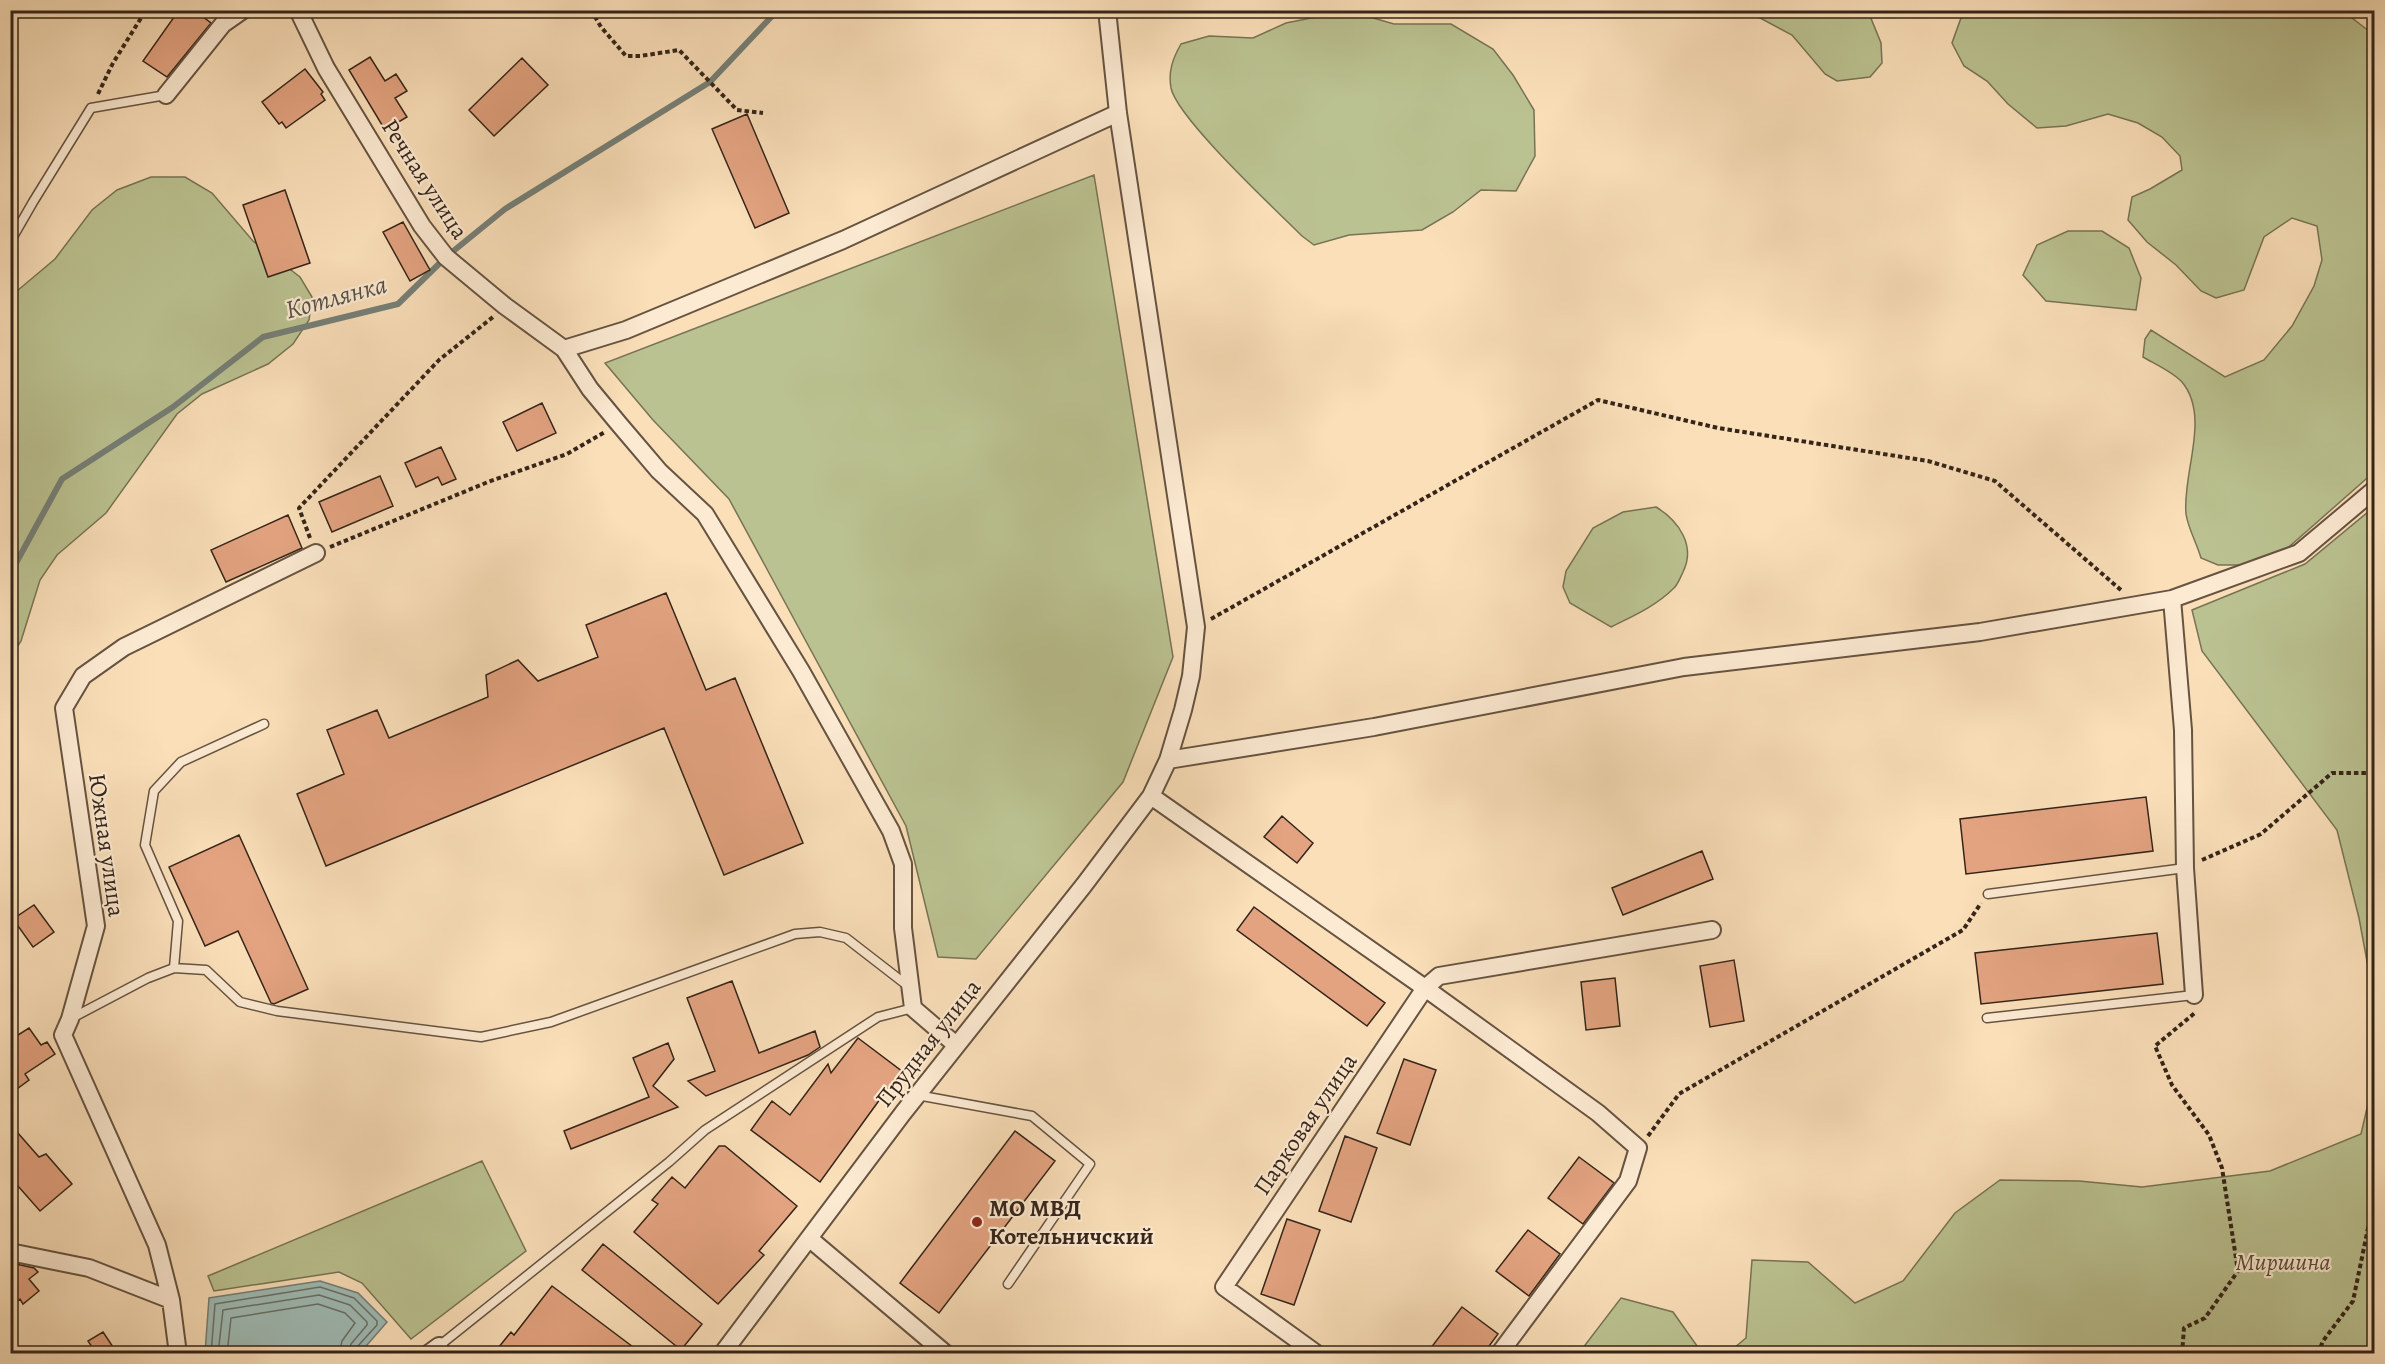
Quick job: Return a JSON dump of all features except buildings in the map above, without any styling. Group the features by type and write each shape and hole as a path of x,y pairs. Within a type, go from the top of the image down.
{"street":[{"path":"166,95 223,24 243,10"},
{"name":"Речная улица","path":"298,10 326,68 422,226 446,257 564,349 590,388 659,471 705,514 801,671 891,831 903,864 903,928 913,1008"},
{"name":"Прудная улица","path":"722,1353 917,1095 1084,885 1151,796 1168,760 1183,710 1191,676 1196,627 1118,113 1107,10"},
{"path":"564,349 626,330 843,240 1118,113"},
{"path":"1168,760 1374,727 1684,667 1980,632 2172,598 2299,553 2374,490"},
{"name":"Южная улица","path":"178,1353 171,1300 157,1245 63,1035 70,1019 96,926 64,708 83,676 124,647 316,553"},
{"path":"2172,598 2183,730 2185,868 2194,995"},
{"path":"1151,796 1425,988 1598,1113 1638,1148 1628,1181 1499,1353"},
{"name":"Парковая улица","path":"1317,1353 1224,1287 1425,988 1439,975 1712,930"},
{"path":"913,1008 956,1045"},
{"path":"810,1239 946,1353"},
{"path":"10,1252 89,1268 171,1300"}],"lane":[{"path":"10,242 91,108 166,95"},
{"path":"174,968 178,921 145,845 154,792 181,762 264,724"},
{"path":"1988,894 2185,868"},
{"path":"70,1019 148,978 174,968 206,970 240,1002 277,1011 481,1037 551,1022 795,934 819,932 846,938 911,988"},
{"path":"1987,1018 2194,995"},
{"path":"436,1351 669,1162 705,1130 878,1017 913,1008"},
{"path":"917,1095 1032,1116 1090,1164 1008,1284"}],"path":[{"path":"91,108 112,63 146,10"},
{"path":"591,10 601,27 626,56 679,50 737,110 763,113"},
{"path":"506,306 439,360 299,508 316,553 488,482 567,454 619,424"},
{"path":"1196,627 1598,400 1718,428 1928,461 1995,481 2138,605"},
{"path":"2185,868 2261,834 2332,773 2374,773"},
{"path":"1638,1148 1679,1094 1963,930 1988,894"},
{"path":"2182,1353 2184,1328 2205,1318 2238,1270 2222,1168 2209,1135 2172,1085 2155,1046 2197,1011 2194,995"},
{"path":"2318,1353 2323,1341 2353,1301 2374,1198"}],"green space":[{"path":"1969,10 2343,11 2374,35 2374,472 2281,554 2249,565 2218,565 2201,558 2186,514 2195,428 2190,396 2178,378 2143,357 2145,339 2151,330 2225,377 2264,360 2292,326 2314,286 2322,260 2317,226 2292,218 2264,237 2244,290 2216,298 2201,291 2176,265 2147,242 2128,220 2132,197 2182,170 2180,156 2162,137 2138,123 2108,114 2066,126 2037,128 2008,104 1987,81 1964,66 1952,43 1961,18"},
{"path":"1747,11 1868,11 1881,43 1882,63 1870,77 1837,81 1825,74 1792,35"},
{"path":"1326,15 1363,15 1394,24 1451,24 1493,49 1513,75 1534,110 1535,156 1516,191 1481,190 1453,212 1422,230 1349,235 1314,245 1302,236 1229,164 1190,120 1177,102 1171,88 1171,70 1181,44 1209,36 1253,38 1286,23"},
{"path":"1094,175 1173,657 1123,782 976,959 938,957 906,826 729,499 653,420 605,363"},
{"path":"151,177 185,177 212,193 253,241 300,277 312,297 309,320 293,344 268,364 202,394 177,414 106,513 57,555 40,580 21,641 11,657 11,296 55,259 92,210 117,190"},
{"path":"2068,231 2102,231 2129,248 2141,278 2136,310 2046,301 2023,275 2037,245"},
{"path":"1656,507 1672,519 1678,527 1688,553 1683,572 1674,588 1636,615 1611,627 1570,603 1563,587 1566,571 1593,528 1623,512"},
{"path":"2374,507 2374,999 2359,918 2337,830 2202,651 2192,610 2305,564"},
{"name":"Миршина","path":"2374,1078 2374,1353 1728,1353 1746,1338 1752,1260 1808,1262 1855,1303 1903,1281 1955,1213 2000,1180 2079,1181 2142,1187 2270,1171 2361,1134"},
{"path":"482,1161 526,1251 411,1339 362,1283 339,1272 214,1291 208,1276"},
{"path":"1621,1298 1673,1312 1702,1353 1579,1353"}],"water":[{"path":"320,1281 358,1293 387,1322 360,1353 205,1353 209,1298"}],"waterway":[{"name":"Котлянка","path":"10,574 62,479 173,407 263,337 398,304 446,257 505,209 710,82 773,15 781,10"}],"place":[{"name":"МО МВД Котельничский","path":"977,1222"}]}
